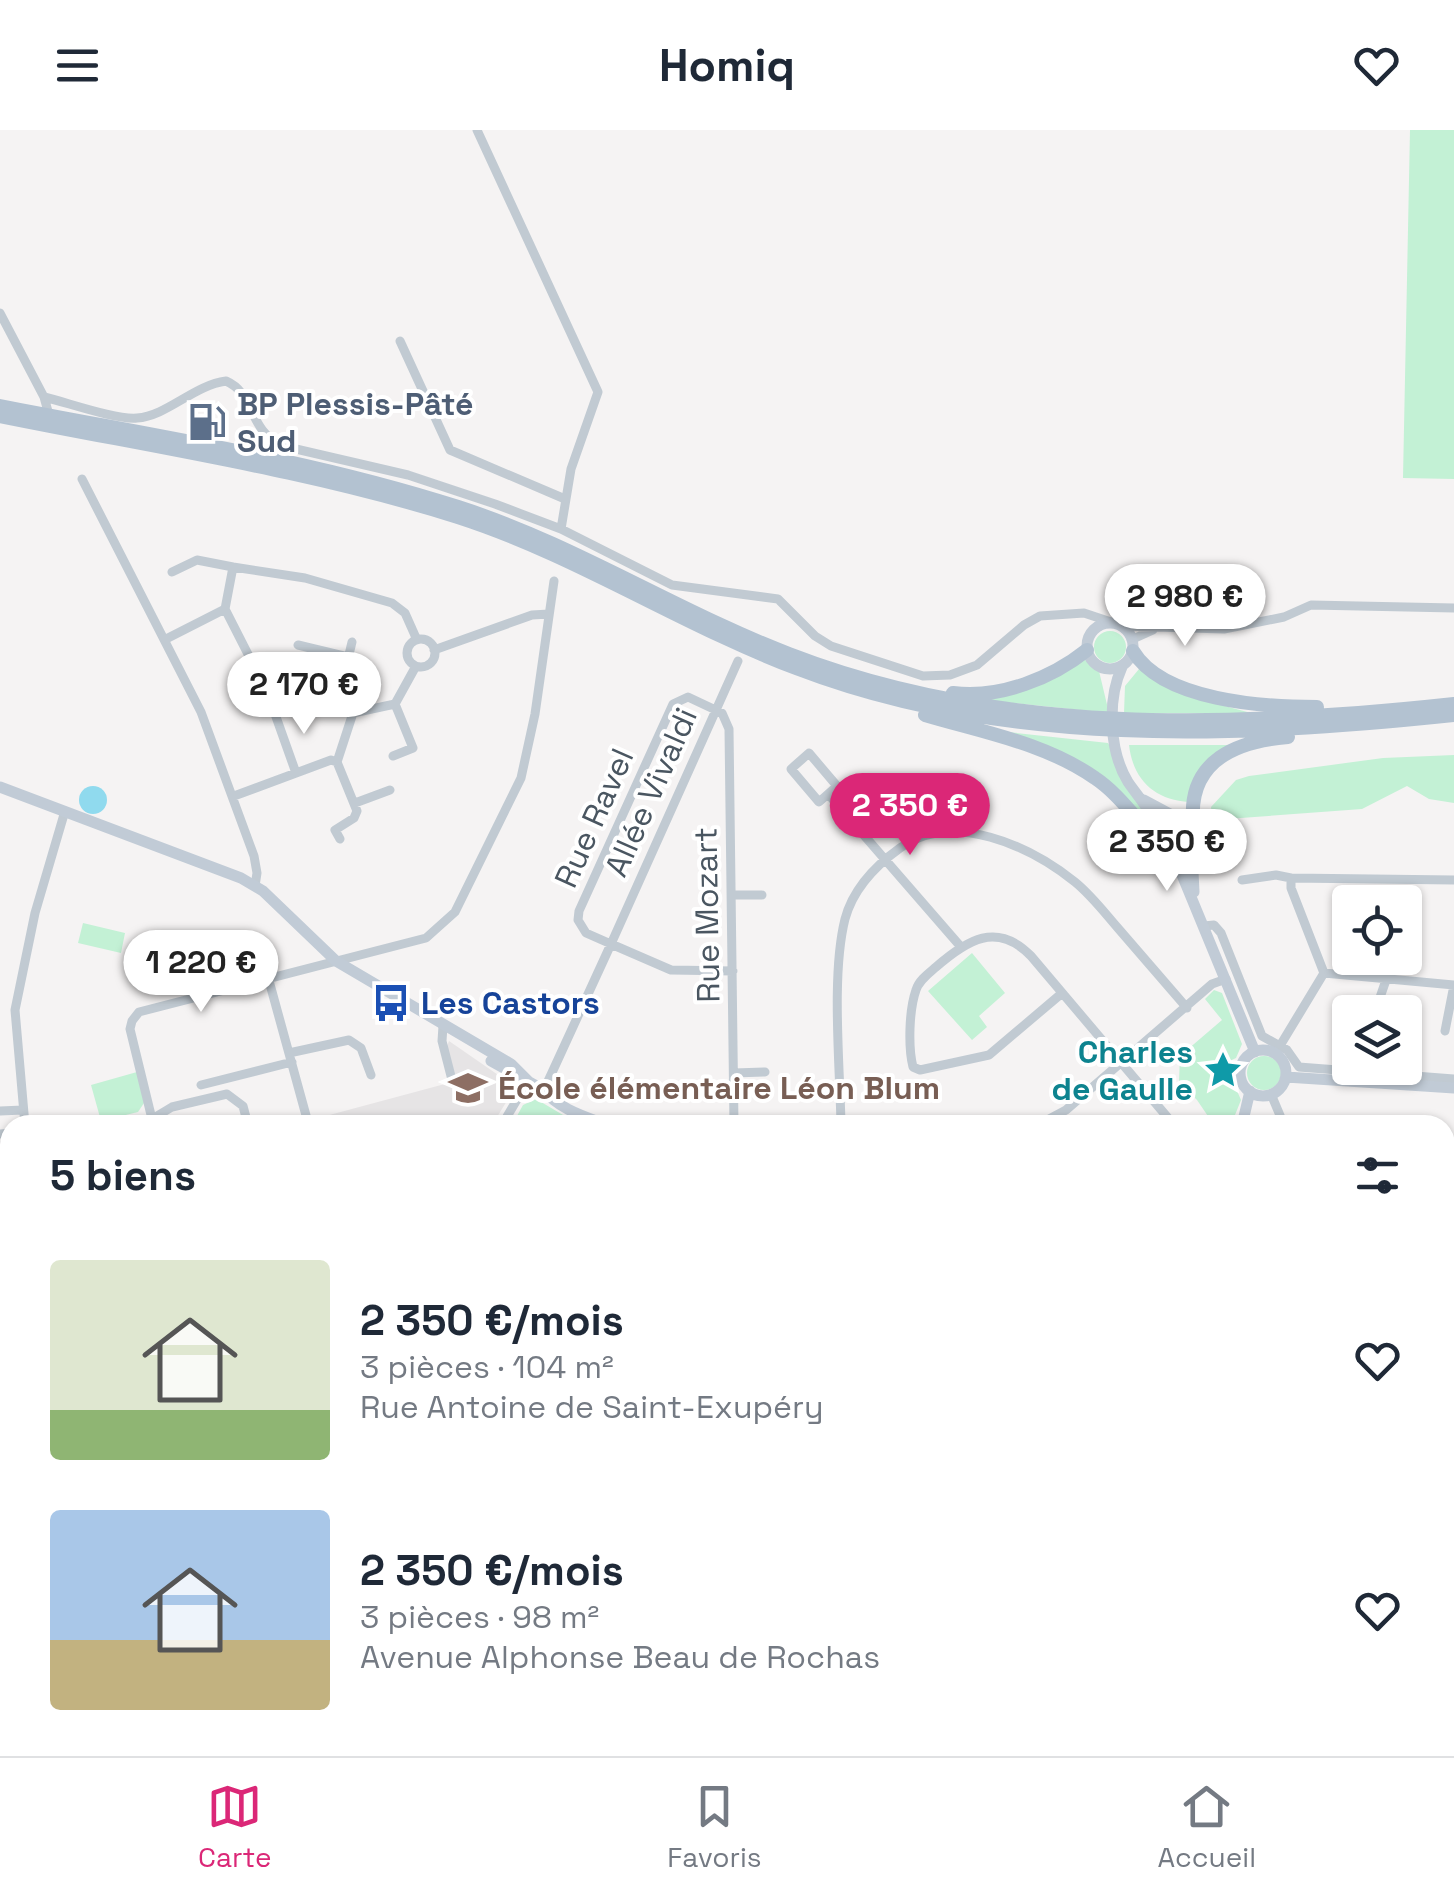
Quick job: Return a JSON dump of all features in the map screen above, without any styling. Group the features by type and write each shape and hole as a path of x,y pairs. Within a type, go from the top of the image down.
{"main road":[{"path":"0,406 340,474 458,506 561,545 754,640 884,686 985,707 1097,723"},
{"path":"0,416 344,485 462,518 586,569 727,640 840,684 922,706 977,716 1126,724 1337,726 1454,718"},
{"path":"1255,1052 1202,920 1170,856 1161,849 1141,798 1127,780 1117,753 1113,694 1087,650 1091,633 1105,623 1118,624 1149,671 1234,702 1264,707 1364,706 1387,711"},
{"path":"1113,694 1133,645"},
{"path":"884,686 892,681 964,695 1008,689 1070,663 1087,650"},
{"path":"1100,667 1122,667"},
{"path":"840,684 851,692 1070,762 1107,787 1157,834"},
{"path":"1126,724 1454,704"},
{"path":"1192,820 1194,797 1201,780 1222,755 1248,742 1454,718"},
{"path":"0,787 254,886 336,962 511,1064 549,1097 580,1115"},
{"path":"1141,798 1192,820 1199,832 1192,852 1191,882 1202,920"},
{"path":"1157,834 1172,814"},
{"path":"1170,856 1192,852"},
{"path":"1247,1115 1260,1093 1281,1087 1286,1077 1278,1049 1255,1052 1245,1059 1242,1081 1260,1093"},
{"path":"1286,1077 1454,1088"}],"street":[{"path":"477,130 598,392 571,470 561,529"},
{"path":"0,314 44,397 49,416"},
{"path":"400,342 450,450 565,500"},
{"path":"44,397 134,418 208,385 226,381 241,391 264,436 283,446 435,483 561,529 672,585 778,598 822,641 860,658 923,676 950,675 977,665 1031,620 1051,613 1084,613 1118,624 1157,629 1224,629 1284,617 1311,604 1454,608"},
{"path":"82,479 166,639 212,737 254,856 254,886"},
{"path":"172,572 198,560 305,578 392,603 405,613 417,640"},
{"path":"233,567 225,609 252,662"},
{"path":"149,1115 130,1028 135,1016 146,1009 426,938 455,912 521,778 532,732 554,580"},
{"path":"166,639 225,609"},
{"path":"434,650 532,615 549,614"},
{"path":"1133,645 1157,629"},
{"path":"416,666 407,655 409,646 417,640 428,642 434,650"},
{"path":"340,839 335,830 356,815 355,803 337,762 353,713 342,684 352,642"},
{"path":"298,645 348,657"},
{"path":"416,666 430,664 434,650"},
{"name":"Allée Vivaldi","path":"611,944 738,661"},
{"path":"353,713 395,704 416,666"},
{"name":"Rue Ravel","path":"611,944 586,933 578,920 579,911 673,704 688,697 716,708"},
{"path":"393,756 413,748 395,704"},
{"name":"Rue Mozart","path":"716,708 728,722 734,1115"},
{"path":"274,714 296,773"},
{"path":"809,754 837,786 829,795 819,802 790,770 809,754"},
{"path":"234,796 331,760 337,762"},
{"path":"355,803 390,790"},
{"path":"829,795 960,947"},
{"path":"24,1115 15,1010 41,891 64,811"},
{"path":"841,1115 840,998 848,908 861,886 885,860 914,839 945,832 974,834 1026,852 1054,868 1085,892 1187,1008"},
{"path":"1242,880 1276,876 1454,880"},
{"path":"1291,878 1291,888 1324,972"},
{"path":"731,895 762,894"},
{"path":"1202,920 1221,933 1262,1036 1302,1068 1454,1079"},
{"path":"1062,994 989,1055 920,1070 913,1067 910,1057 917,986 960,947 986,937 1010,940 1030,956 1165,1115"},
{"path":"544,1090 611,944 671,970 733,972"},
{"path":"1278,1049 1324,972"},
{"path":"1324,972 1454,985 1445,1032"},
{"path":"268,978 305,1115"},
{"path":"1057,1115 1122,1064 1212,984 1226,979"},
{"path":"1381,995 1386,980"},
{"path":"443,1026 442,1041 452,1080"},
{"path":"202,1085 350,1040 361,1048 371,1074"},
{"path":"734,1073 765,1072"},
{"path":"508,1115 528,1081"},
{"path":"1260,1093 1276,1115"},
{"path":"161,1115 172,1107 226,1094 242,1106 245,1115"},
{"path":"0,1111 23,1110"}],"shaded area":[{"name":"École élémentaire Léon Blum","path":"449,1041 504,1079 510,1096 498,1115 329,1115 456,1081"}],"green space":[{"path":"1410,130 1454,130 1454,479 1403,478"},
{"path":"1110,631 1121,636 1126,647 1121,658 1110,663 1099,658 1094,647 1099,636"},
{"path":"1084,659 1099,671 1109,713 985,700"},
{"path":"1139,669 1210,702 1251,713 1124,713 1125,686"},
{"path":"1008,732 1108,743 1149,815 1148,822 1120,791"},
{"path":"1129,745 1230,745 1189,802 1166,797 1148,786 1135,768"},
{"path":"1454,755 1454,803 1429,799 1407,786 1362,809 1213,820 1211,807 1236,780 1249,776 1383,758"},
{"path":"83,923 125,933 121,953 78,943"},
{"path":"972,953 1005,993 979,1016 987,1027 972,1040 928,991"},
{"path":"1214,990 1222,993 1242,1044 1236,1058 1219,1066 1219,1073 1235,1086 1241,1100 1235,1115 1207,1115 1179,1082 1180,1056 1222,1020 1205,999"},
{"path":"1264,1056 1276,1061 1281,1073 1276,1085 1264,1090 1252,1085 1247,1073 1252,1061"},
{"path":"137,1072 144,1103 138,1112 99,1115 91,1085"},
{"path":"536,1099 563,1115 518,1115 523,1105"}],"water":[{"path":"93,786 103,790 107,800 103,810 93,814 83,810 79,800 83,790"}],"place":[{"name":"BP Plessis-Pâté Sud","path":"207,422"},
{"name":"Les Castors","path":"391,1003"},
{"name":"Charles de Gaulle","path":"1223,1070"},
{"name":"École élémentaire Léon Blum","path":"468,1088"}]}
